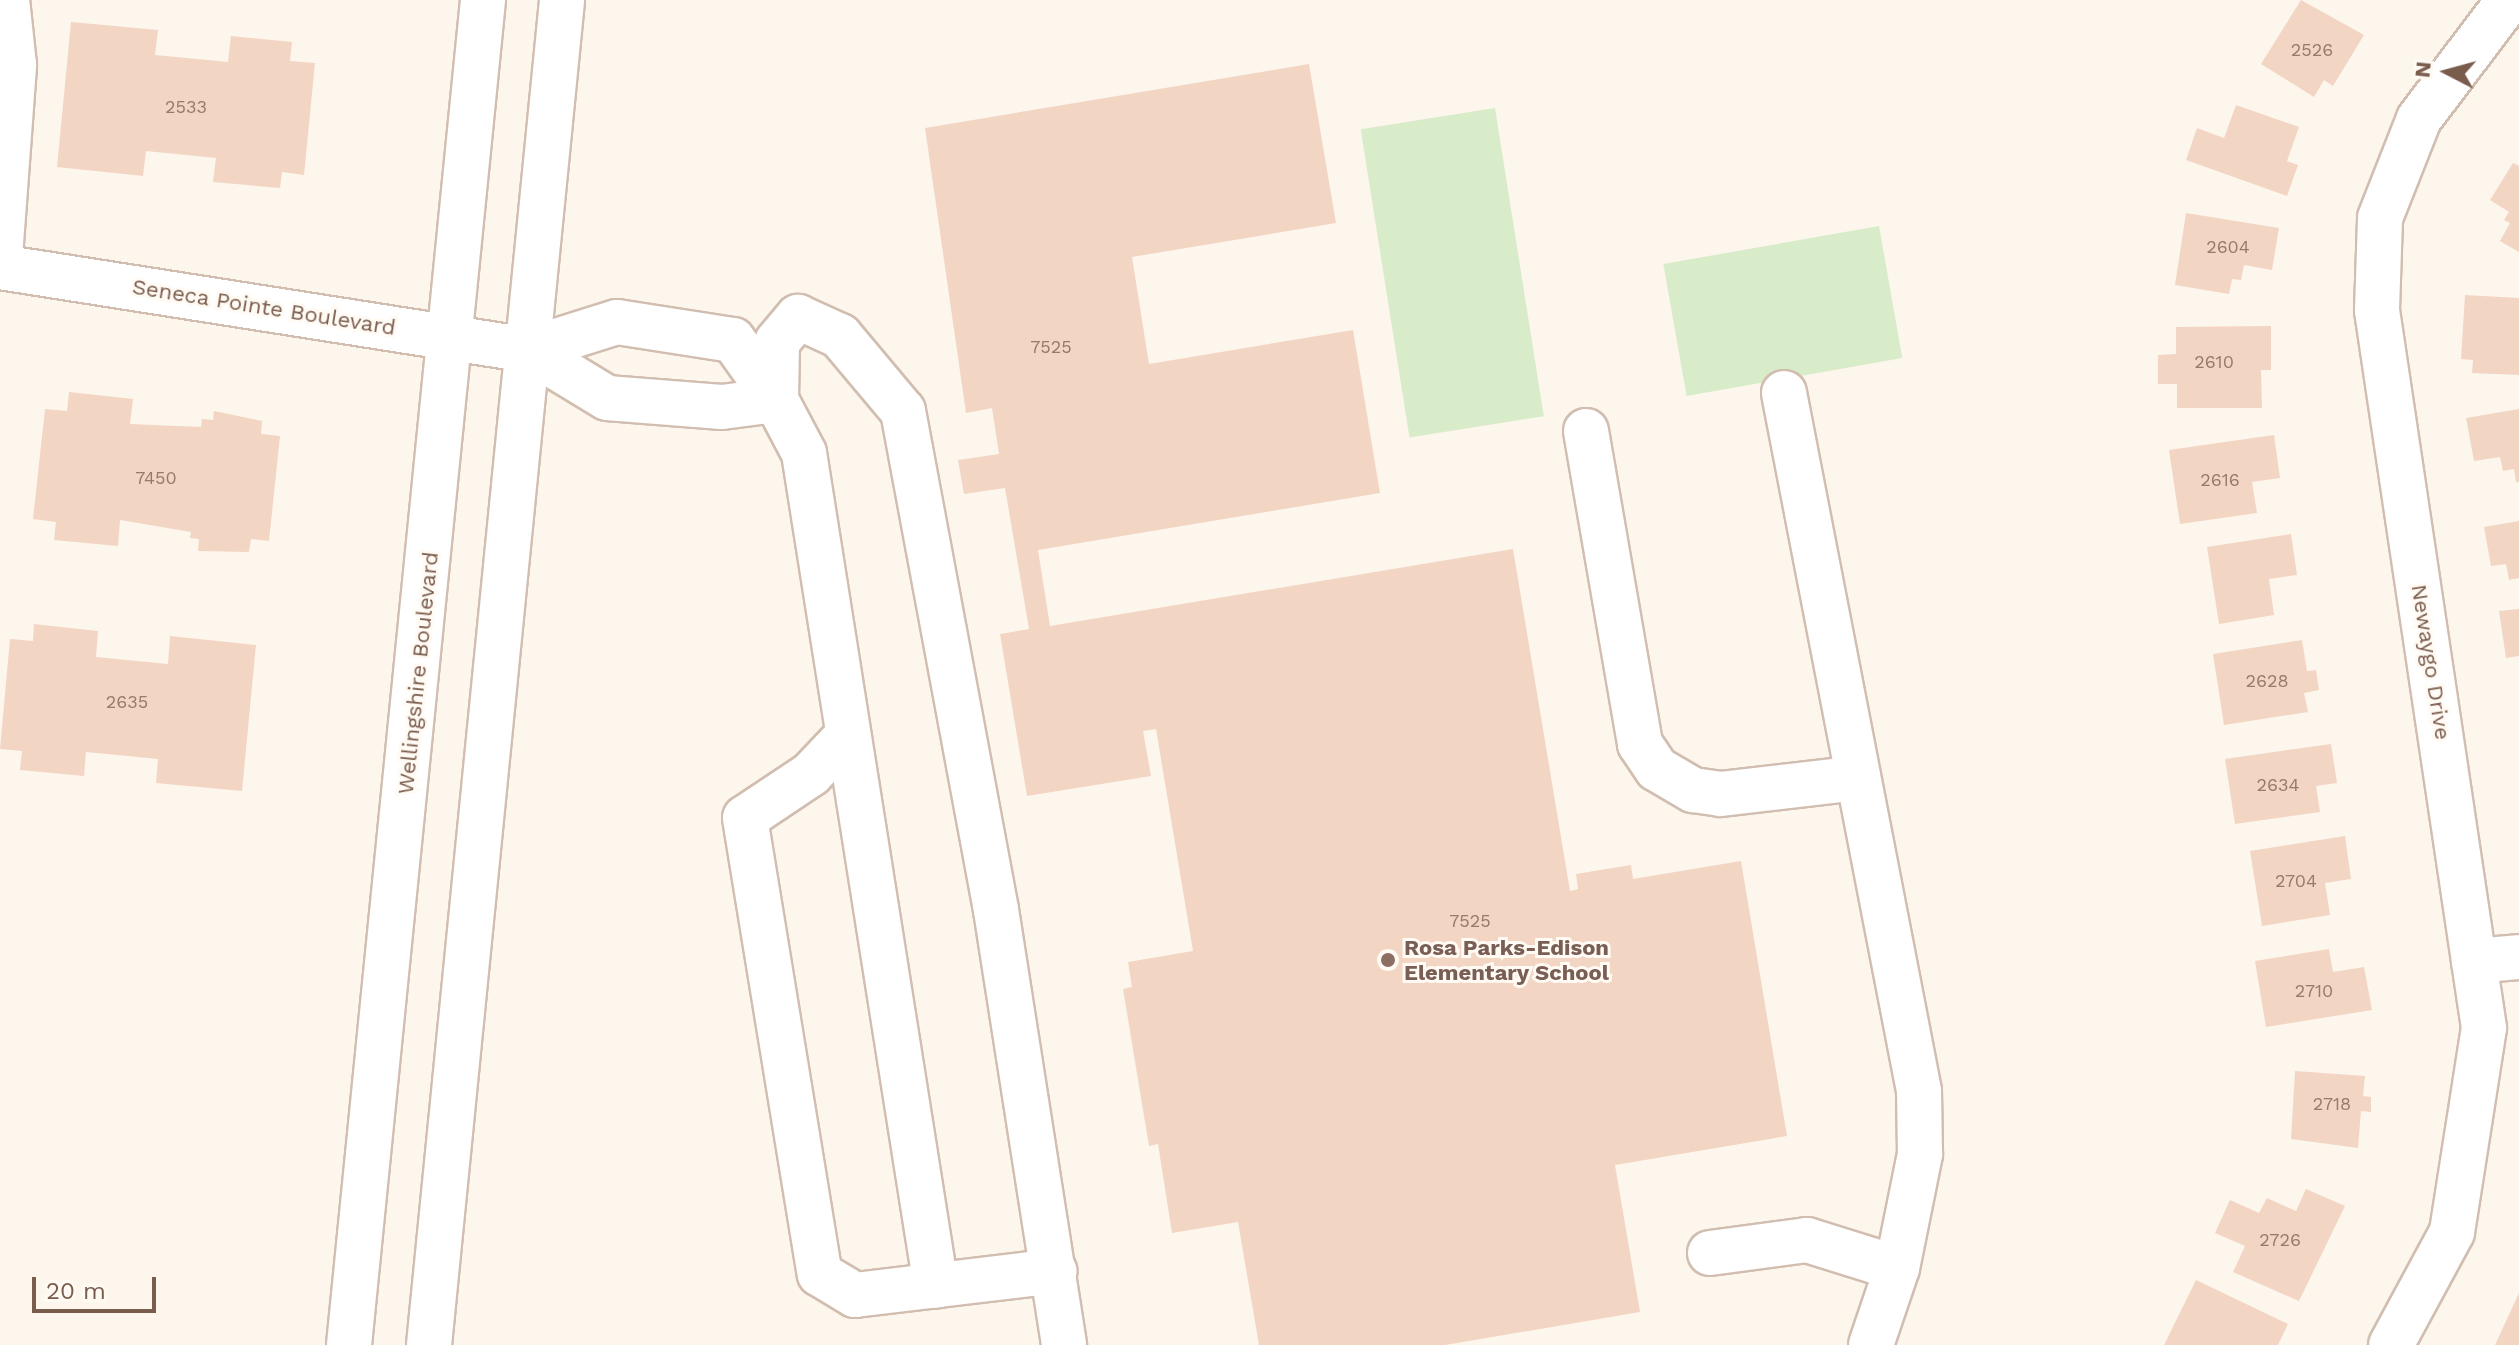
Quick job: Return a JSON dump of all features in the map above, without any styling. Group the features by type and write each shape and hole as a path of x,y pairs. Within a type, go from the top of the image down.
{"street":[{"path":"0,257 14,65 7,0"},
{"name":"Wellingshire Boulevard","path":"349,1345 452,336 483,0"},
{"path":"429,1345 562,0"},
{"name":"Newaygo Drive","path":"2391,1345 2452,1232 2484,1028 2377,295 2380,218 2419,119 2509,0"},
{"name":"Seneca Pointe Boulevard","path":"0,267 528,350"},
{"path":"776,400 777,342 798,317 840,336 903,411 996,910 1055,1271 1064,1345"},
{"path":"528,350 617,322 733,340 776,400 804,453 936,1286"},
{"path":"528,350 607,398 722,407 776,400"},
{"path":"1784,393 1919,1091 1916,1188 1897,1268 1871,1345"},
{"path":"1586,431 1640,744 1657,769 1693,790 1720,794 1858,778"},
{"path":"848,735 811,774 745,818 820,1274 855,1295 1055,1271"},
{"path":"2474,961 2519,957"},
{"path":"1710,1253 1807,1240 1897,1268"}],"green space":[{"path":"1495,108 1544,416 1409,437 1361,129"},
{"path":"1879,226 1902,358 1687,396 1663,264"}],"building":[{"path":"2301,0 2364,35 2333,86 2324,80 2314,97 2261,64"},
{"path":"71,22 158,30 155,55 228,62 231,36 292,42 290,61 315,63 304,175 282,172 280,188 213,182 216,158 146,151 143,176 57,167"},
{"path":"1309,64 1336,223 1132,257 1149,364 1353,330 1380,493 1038,550 1050,626 1513,549 1570,891 1578,889 1576,874 1631,865 1633,879 1741,861 1787,1136 1615,1165 1640,1312 1445,1345 1259,1345 1238,1222 1172,1233 1158,1144 1149,1146 1123,989 1132,987 1128,962 1193,951 1156,729 1143,731 1151,776 1027,796 1000,634 1029,629 1005,488 964,494 958,460 999,454 992,408 966,413 925,128"},
{"path":"2236,105 2299,127 2287,161 2298,165 2287,196 2186,160 2197,128 2224,138"},
{"path":"2513,163 2519,166 2519,252 2500,241 2510,223 2504,220 2509,212 2490,200"},
{"path":"2186,213 2279,228 2272,270 2244,265 2241,280 2232,279 2229,294 2175,285"},
{"path":"2465,295 2519,298 2519,375 2472,373 2473,360 2461,359"},
{"path":"2271,326 2271,370 2261,370 2262,408 2177,408 2177,384 2158,384 2158,355 2176,354 2176,327"},
{"path":"69,392 133,399 130,424 201,427 202,419 213,420 214,411 262,421 261,434 280,436 269,541 251,539 249,552 198,551 199,539 190,538 191,532 120,520 118,546 54,540 56,522 33,519 45,409 67,411"},
{"path":"2519,409 2519,482 2516,482 2514,469 2503,471 2500,457 2474,461 2466,418"},
{"path":"2274,435 2280,478 2252,482 2257,513 2180,524 2169,450"},
{"path":"2519,521 2519,578 2509,580 2506,564 2491,566 2484,527"},
{"path":"2291,534 2297,575 2269,579 2274,615 2219,624 2207,547"},
{"path":"2519,609 2519,656 2506,658 2499,611"},
{"path":"34,624 98,631 96,657 168,664 170,636 256,645 242,791 156,783 158,759 86,752 84,776 20,770 22,751 0,749 10,639 33,641"},
{"path":"2302,640 2307,671 2316,670 2319,690 2304,693 2308,712 2224,725 2213,654"},
{"path":"2331,744 2337,783 2316,786 2320,812 2235,824 2225,759"},
{"path":"2345,836 2351,879 2325,883 2330,915 2262,926 2250,851"},
{"path":"2329,949 2333,972 2364,967 2372,1010 2266,1027 2255,961"},
{"path":"2295,1071 2365,1076 2363,1096 2371,1097 2371,1112 2361,1111 2358,1148 2291,1139"},
{"path":"2306,1189 2345,1206 2299,1301 2233,1272 2245,1246 2215,1233 2230,1200 2259,1213 2267,1198 2296,1211"},
{"path":"2196,1280 2288,1324 2278,1345 2164,1345"},
{"path":"2519,1293 2519,1345 2495,1345"}],"place":[{"name":"Rosa Parks-Edison Elementary School","path":"1388,960"}]}
